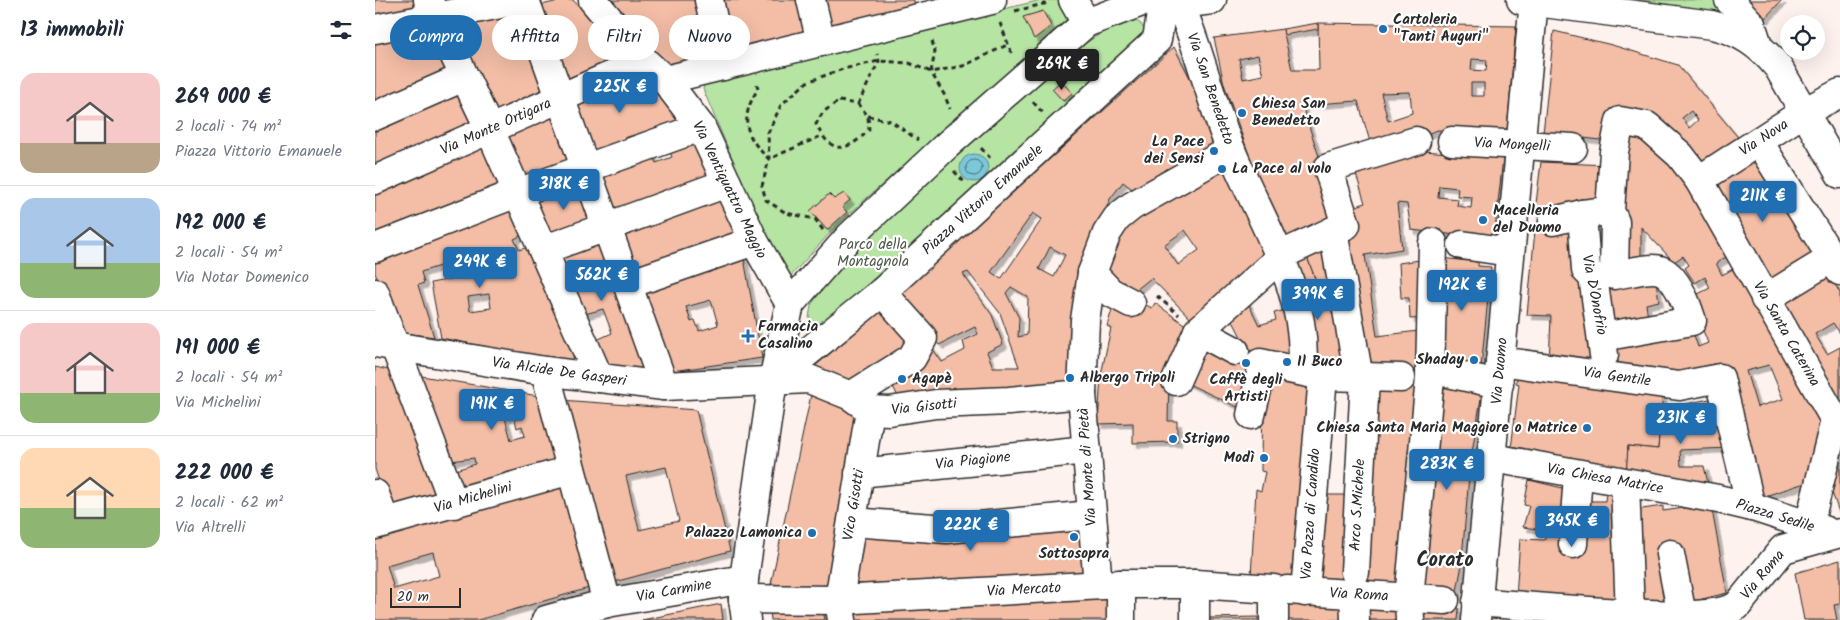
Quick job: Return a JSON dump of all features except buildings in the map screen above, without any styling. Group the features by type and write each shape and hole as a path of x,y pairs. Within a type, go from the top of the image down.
{"street":[{"path":"375,29 432,8 523,0 629,284 664,386"},
{"name":"Via Ventiquattro Maggio","path":"593,0 644,61 665,80 701,127 754,241 790,304"},
{"path":"709,0 723,66"},
{"path":"811,0 821,42"},
{"path":"744,599 773,380 790,304 850,236 947,146 1087,23 1142,2 1212,0"},
{"path":"1530,0 1634,7 1732,30 1753,42 1778,67 1840,174"},
{"name":"Via Duomo","path":"1477,611 1493,458 1510,252 1532,220 1520,147 1530,0"},
{"path":"1729,0 1751,24 1753,42"},
{"name":"Via San Benedetto","path":"1174,2 1231,150 1279,256 1296,300 1305,347 1313,374"},
{"name":"Piazza Vittorio Emanuele","path":"773,380 882,292 1157,40 1174,2"},
{"path":"1063,3 1087,23"},
{"path":"432,8 490,130 599,378"},
{"path":"665,80 927,16 999,9"},
{"name":"Via Monte Ortigara","path":"375,180 644,61"},
{"path":"375,116 464,77"},
{"name":"Via Nova","path":"1699,180 1805,112 1840,93"},
{"name":"Via Santa Caterina","path":"1610,211 1614,152 1620,121 1647,126 1680,155 1699,180 1765,299 1838,418 1827,531"},
{"path":"375,248 517,193 701,127"},
{"path":"1176,381 1198,331 1272,265 1279,256 1339,228 1328,168 1416,141"},
{"name":"Via Mongelli","path":"1452,141 1520,147 1573,148"},
{"path":"1759,142 1836,264 1765,299"},
{"name":"Via Monte di Pietà","path":"1121,620 1109,585 1091,515 1082,394 1085,320 1092,273 1107,233 1117,218 1132,206 1231,150"},
{"path":"543,250 727,183"},
{"path":"1532,220 1610,211 1615,222 1603,276 1656,269 1663,272 1682,292 1692,321 1602,337"},
{"name":"Via D'Onofrio","path":"1582,214 1586,270 1603,276 1602,337 1606,376"},
{"name":"Arco S.Michele","path":"1339,228 1362,378 1355,594"},
{"path":"629,284 754,241"},
{"path":"1409,609 1421,376 1433,243"},
{"path":"1462,245 1510,252"},
{"path":"1092,273 1110,292 1131,303"},
{"path":"860,403 912,358 923,338 882,292"},
{"path":"375,293 385,345 454,504"},
{"path":"1198,331 1235,351"},
{"name":"Via Alcide De Gasperi","path":"385,345 545,371 664,386 773,380"},
{"name":"Via Gentile","path":"1251,415 1261,364 1313,374 1362,378 1500,373 1606,376 1679,386 1720,378 1751,507"},
{"path":"545,371 607,603"},
{"name":"Via Pozzo di Candido","path":"1305,592 1313,374"},
{"name":"Via Gisotti","path":"773,380 809,380 860,403 889,411 936,404 1009,401 1082,394"},
{"name":"Vico Gisotti","path":"840,610 859,473 860,403"},
{"name":"Via Piagione","path":"859,473 1087,450"},
{"name":"Via Chiesa Matrice","path":"1493,458 1577,475 1718,499"},
{"name":"Via Michelini","path":"380,523 571,470"},
{"path":"1573,544 1577,475"},
{"path":"1625,482 1644,616"},
{"path":"375,494 380,523"},
{"name":"Piazza Sedile","path":"1718,499 1751,507 1827,531"},
{"path":"852,522 947,529 1091,515"},
{"name":"Via Roma","path":"1477,611 1593,616 1644,616 1682,615 1732,608 1783,549 1827,531"},
{"path":"1670,554 1682,615"},
{"path":"1195,584 1195,620"},
{"name":"Via Mercato","path":"744,599 840,610 1109,585 1195,584 1274,589"},
{"path":"1274,589 1274,620"},
{"name":"Via Roma","path":"1274,589 1355,594 1409,609 1445,600"},
{"name":"Via Carmine","path":"546,620 576,616 607,603 744,599"}],"path":[{"path":"1015,60 1007,45 999,9 1063,3"},
{"path":"927,16 935,52 931,72 945,96 951,114 959,108"},
{"path":"823,231 815,219 805,219 786,213 766,200 762,186 769,159 767,133 781,105 807,82 843,69 879,61 909,63 931,72 963,66 1007,45"},
{"path":"858,104 879,61 875,48"},
{"path":"755,76 758,89 750,101 746,118 753,144 769,159"},
{"path":"1028,96 1044,114"},
{"path":"839,101 858,104 868,116 869,130 858,141 844,149 830,146 821,136 816,124 823,112 839,101"},
{"path":"868,116 891,121 906,129 920,142 927,136"},
{"path":"769,159 821,136"},
{"path":"976,142 992,161"},
{"path":"949,164 971,190"},
{"path":"1131,303 1147,289 1198,331"}],"green space":[{"path":"1041,0 1061,0 1067,11 1066,20 839,223 789,278 753,208 703,89 706,81"},
{"path":"1638,0 1722,0 1735,24 1639,8"},
{"name":"Parco della Montagnola","path":"1135,20 1141,24 1147,35 1143,42 827,320 821,324 814,323 809,318 811,305 856,242 1086,43 1103,32"}],"water":[{"path":"974,154 984,158 988,168 984,178 974,182 964,178 960,168 964,158"}],"place":[{"name":"Cartoleria \"Tanti Auguri\"","path":"1383,29"},
{"name":"Chiesa San Benedetto","path":"1242,113"},
{"name":"La Pace dei Sensi","path":"1214,151"},
{"name":"La Pace al volo","path":"1222,169"},
{"name":"Macelleria del Duomo","path":"1483,220"},
{"name":"Farmacia Casalino","path":"748,336"},
{"name":"Shaday","path":"1474,360"},
{"name":"Il Buco","path":"1287,362"},
{"name":"Caffè degli Artisti","path":"1246,363"},
{"name":"Albergo Tripoli","path":"1070,378"},
{"name":"Agapè","path":"902,379"},
{"name":"Chiesa Santa Maria Maggiore o Matrice","path":"1587,428"},
{"name":"Strigno","path":"1173,439"},
{"name":"Modì","path":"1264,458"},
{"name":"Palazzo Lamonica","path":"812,533"},
{"name":"Sottosopra","path":"1074,537"}],"district":[{"name":"Corato","path":"1445,561"}]}
